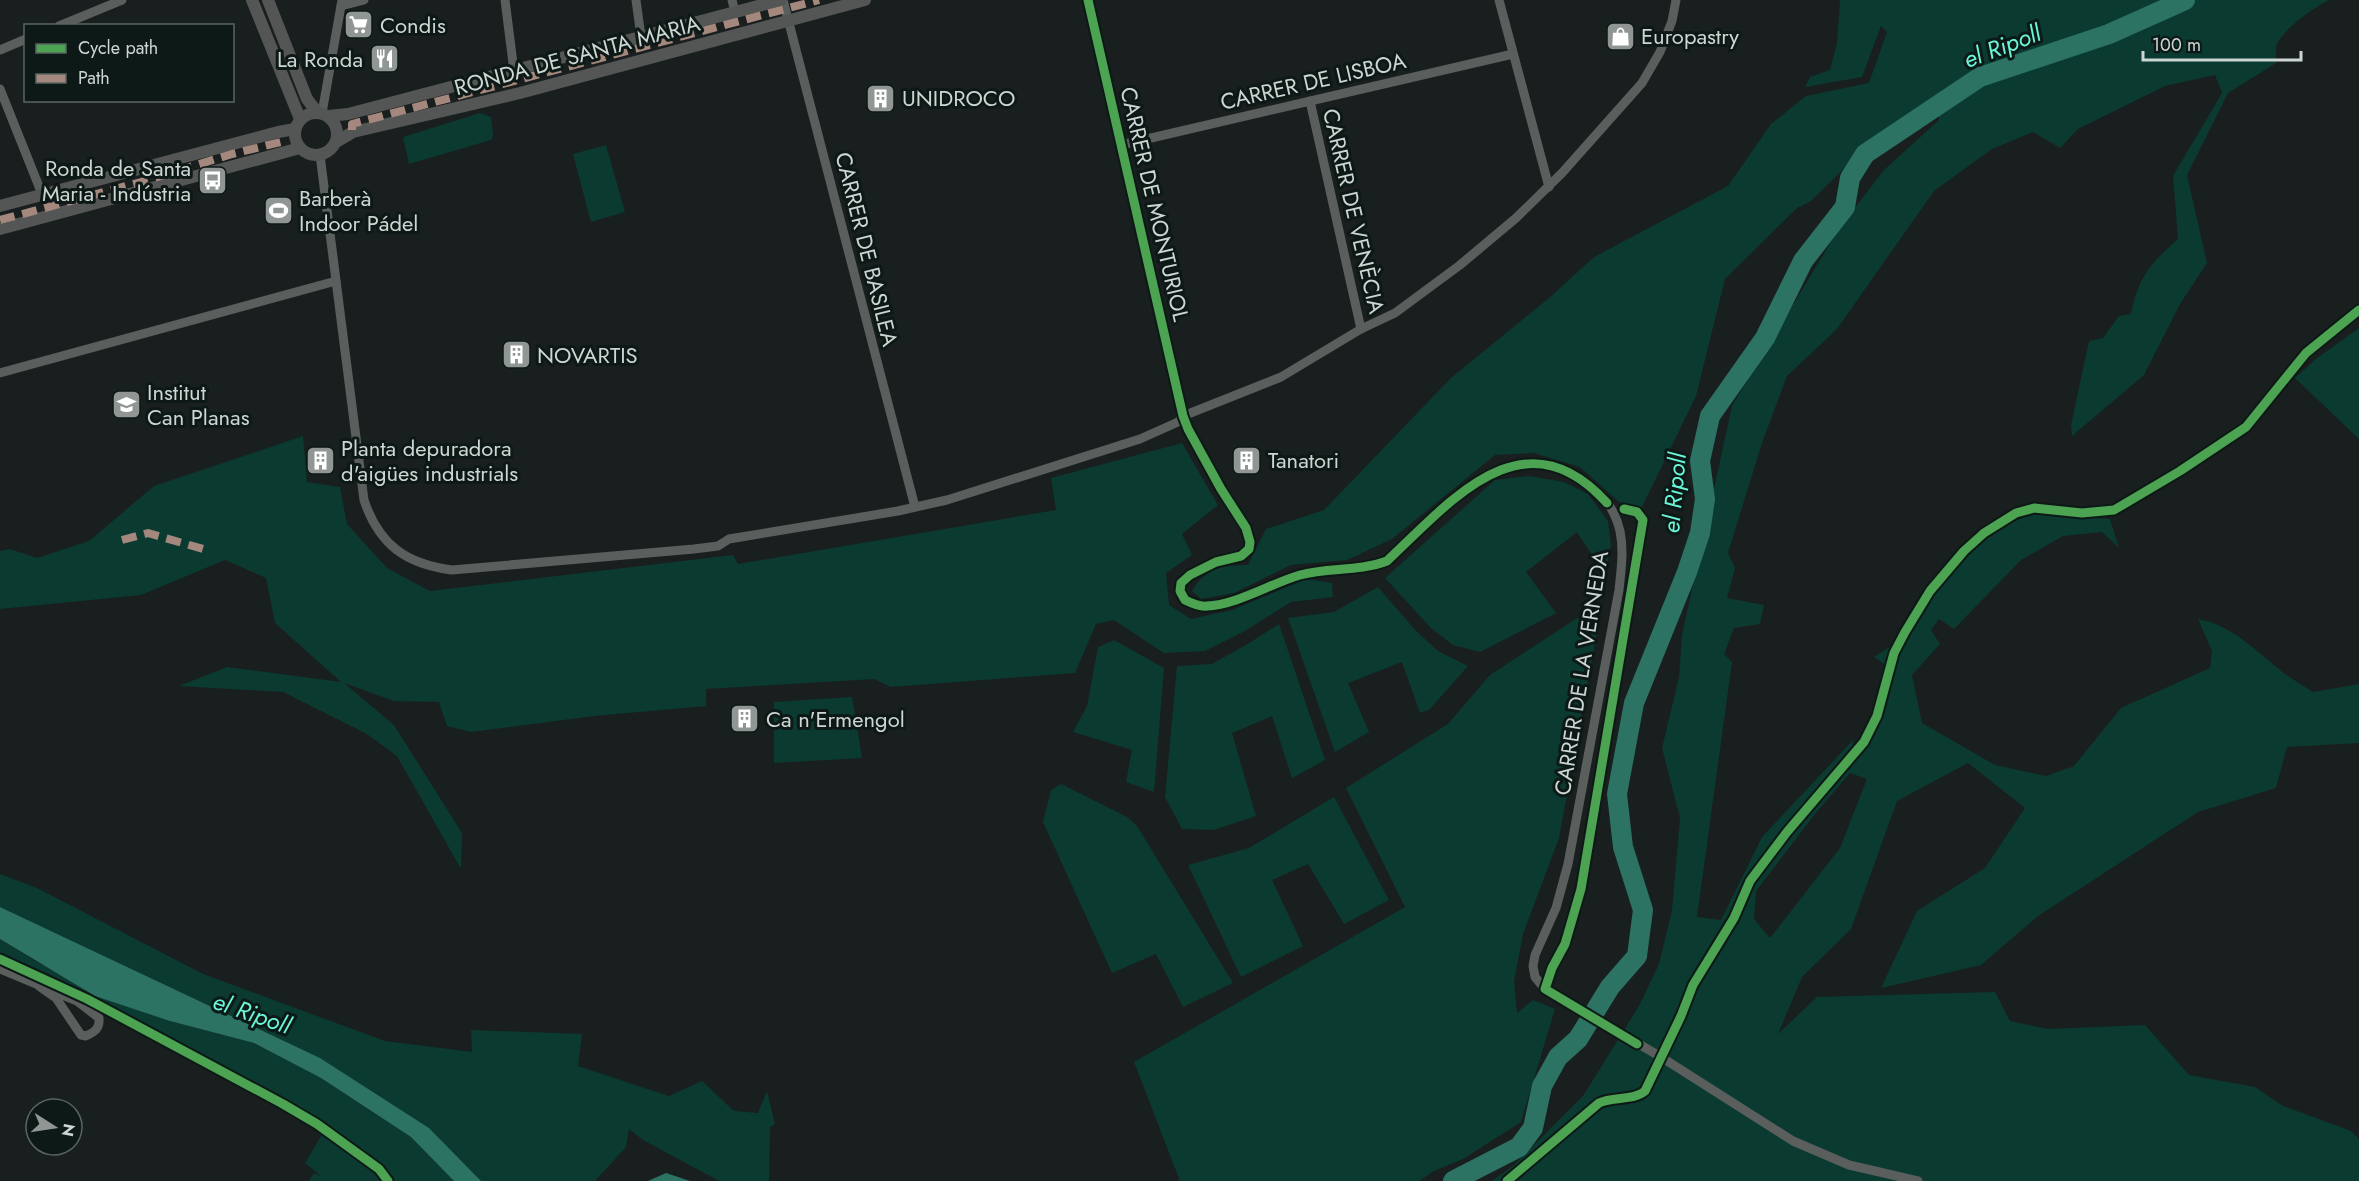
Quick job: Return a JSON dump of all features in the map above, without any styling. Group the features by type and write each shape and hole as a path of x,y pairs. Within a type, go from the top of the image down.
{"street":[{"path":"64,24 122,0"},
{"path":"252,0 298,124 296,142 309,154 327,153 336,142 337,128 307,99 268,0"},
{"path":"322,114 342,3 364,0"},
{"path":"505,0 514,71"},
{"path":"636,0 641,37"},
{"name":"RONDA DE SANTA MARIA","path":"322,114 348,114 641,37 733,6 782,0"},
{"name":"CARRER DE BASILEA","path":"782,0 915,507"},
{"name":"RONDA DE SANTA MARIA","path":"336,142 353,132 520,93 865,0"},
{"name":"CARRER DE MONTURIOL","path":"1088,0 1183,416"},
{"path":"1499,0 1549,187"},
{"path":"320,155 364,500 372,521 387,542 397,551 423,565 452,570 694,549 718,546 729,539 915,507 958,496 1140,439 1178,422 1183,416 1281,377 1361,329 1395,312 1460,265 1549,187 1642,83 1660,52 1672,21 1676,0"},
{"path":"0,50 24,40"},
{"name":"CARRER DE LISBOA","path":"1121,145 1513,54"},
{"path":"0,89 42,194"},
{"name":"CARRER DE VENÈCIA","path":"1310,101 1361,329"},
{"path":"0,206 278,132 298,124 310,113 322,114"},
{"path":"0,229 300,148"},
{"path":"0,373 336,281"},
{"name":"CARRER DE LA VERNEDA","path":"1183,416 1221,489 1246,528 1250,542 1249,549 1241,556 1216,562 1190,575 1181,583 1180,591 1185,600 1206,606 1237,598 1300,575 1322,571 1354,570 1387,561 1471,486 1494,471 1521,463 1536,463 1563,469 1585,480 1607,503 1619,529 1623,552 1568,864 1556,908 1535,955 1533,966 1535,977 1545,989 1800,1145 1849,1165 1918,1181"},
{"path":"0,969 77,1001 99,1018 96,1030 86,1036 81,1035 56,998 39,986"}],"shaded area":[{"path":"1840,0 2330,0 2309,12 2280,38 2276,48 2276,63 2228,93 2187,175 2207,263 2180,304 2144,375 2072,436 2071,425 2089,341 2103,338 2119,316 2131,314 2138,290 2147,272 2178,239 2173,176 2222,93 2215,75 2165,86 2078,129 2060,148 2033,132 1992,149 1934,191 1837,329 1787,376 1762,443 1728,553 1735,568 1727,598 1764,605 1760,624 1734,628 1724,654 1732,662 1697,917 1721,920 1762,837 1853,740 1852,759 1868,741 1893,670 1874,657 1904,638 1926,603 1975,545 2002,527 2033,513 2110,519 2119,548 2102,532 2063,536 2021,560 1954,629 1939,619 1931,630 1940,644 1912,675 1922,723 1995,765 2046,776 2074,766 2121,708 2210,668 2212,651 2198,619 2223,627 2285,674 2313,692 2359,684 2359,743 2287,747 2276,788 2198,812 2038,916 1981,965 1881,988 1917,911 1985,868 2025,808 1968,763 1897,801 1851,929 1802,977 1778,1034 1817,997 1995,992 2010,1021 2048,1029 2145,1025 2189,1075 2255,1087 2283,1106 2351,1131 2359,1139 2359,1181 1492,1181 1514,1165 1583,1096 1639,1006 1659,964 1672,910 1680,818 1662,748 1679,677 1682,635 1732,406 1840,227 1884,170 1939,120 1938,100 1860,153 1811,201 1797,208 1725,279 1696,396 1642,507 1619,502 1580,467 1534,453 1495,455 1392,539 1347,560 1291,565 1234,593 1201,599 1192,591 1203,577 1216,569 1248,565 1266,529 1324,510 1451,378 1549,298 1594,257 1728,186 1771,124 1806,96 1869,83 1887,32 1881,26 1862,77 1805,87 1810,77 1830,70 1837,43","holes":["1850,773 1867,779 1840,848 1770,938 1754,919 1756,891 1815,814"]},
{"path":"480,113 491,117 493,136 491,140 409,164 403,137"},
{"path":"606,145 625,212 591,222 573,154"},
{"path":"2359,328 2359,439 2295,378 2316,359"},
{"path":"303,436 307,482 340,487 347,524 387,568 430,591 733,555 738,564 1056,510 1051,478 1182,443 1218,505 1182,534 1192,555 1166,573 1169,605 1191,619 1232,610 1306,579 1332,583 1333,597 1291,602 1243,632 1205,651 1164,653 1114,620 1096,624 1075,673 891,687 874,679 706,689 706,706 594,716 471,732 447,726 439,702 394,701 344,683 394,725 462,833 461,869 397,756 367,734 283,692 179,686 227,667 341,682 275,623 266,578 225,560 141,595 0,609 0,551 10,549 37,558 89,541 154,486"},
{"path":"1529,476 1564,482 1588,494 1608,521 1611,545 1605,575 1577,532 1526,572 1556,613 1480,652 1453,645 1431,628 1385,578 1495,480"},
{"path":"1378,587 1415,630 1438,651 1468,666 1429,710 1420,713 1402,662 1348,683 1369,732 1335,752 1288,618 1334,612"},
{"path":"1577,618 1598,627 1559,838 1523,934 1514,981 1517,1013 1533,1000 1555,1009 1521,1122 1463,1159 1434,1171 1419,1181 1180,1181 1134,1062 1405,907 1346,788 1448,724 1490,675"},
{"path":"1279,624 1325,760 1292,778 1272,716 1232,733 1256,816 1213,830 1182,829 1165,797 1177,666 1212,664"},
{"path":"1114,640 1164,668 1154,792 1126,782 1132,750 1073,732 1087,706 1098,647"},
{"path":"852,697 862,758 774,763 774,702"},
{"path":"1061,784 1127,817 1137,826 1233,983 1183,1007 1156,954 1112,973 1043,822 1051,790"},
{"path":"1334,797 1389,900 1344,924 1308,864 1272,880 1303,946 1241,977 1188,865 1249,848"},
{"path":"0,874 37,888 203,974 385,1041 472,1052 471,1030 582,1034 578,1066 669,1096 702,1081 734,1111 758,1113 767,1091 775,1124 770,1127 769,1181 719,1181 643,1140 629,1129 626,1147 595,1181 481,1181 429,1128 320,1058 0,907"},
{"path":"0,907 320,1058 429,1128 481,1181 454,1181 411,1137 321,1078 254,1043 170,1021 95,996 0,939"},
{"path":"0,939 37,962 170,1021 254,1043 321,1078 411,1137 454,1181 309,1181 314,1173 321,1176 305,1163 327,1126 295,1105 130,1017 0,955"},
{"path":"666,1173 690,1181 648,1181"}],"waterway":[{"name":"el Ripoll","path":"1453,1181 1519,1147 1533,1128 1542,1086 1558,1057 1578,1039 1610,987 1637,956 1643,910 1623,847 1617,794 1634,703 1687,572 1700,533 1705,499 1700,461 1710,416 1765,338 1803,261 1845,207 1850,178 1865,154 1980,77 2109,34 2185,0"}],"marked path":[{"path":"352,130 352,124 819,0"},
{"path":"0,220 281,142"},
{"path":"122,540 148,533 210,551"}],"cycle path":[{"path":"1088,0 1183,416 1221,489 1246,528 1250,542 1249,549 1241,556 1216,562 1190,575 1181,583 1180,591 1185,600 1201,606 1218,605 1300,575 1365,567 1387,561 1463,492 1490,475 1518,465 1547,465 1576,477 1607,503"},
{"path":"1507,1181 1599,1103 1635,1096 1645,1091 1681,1016 1693,985 1734,918 1750,881 1787,832 1864,742 1877,716 1894,653 1930,591 1964,551 1984,533 2016,513 2034,508 2082,513 2114,510 2180,471 2246,427 2306,353 2359,310"},
{"path":"1624,509 1637,512 1643,520 1581,889 1565,944 1552,968 1545,989 1637,1044"},
{"path":"0,959 87,999 283,1104 317,1124 379,1169 388,1181"}],"place":[{"name":"Condis","path":"359,25"},
{"name":"Europastry","path":"1620,36"},
{"name":"La Ronda","path":"384,59"},
{"name":"UNIDROCO","path":"881,98"},
{"name":"Ronda de Santa Maria - Indústria","path":"212,181"},
{"name":"Barberà Indoor Pádel","path":"278,211"},
{"name":"NOVARTIS","path":"516,355"},
{"name":"Institut Can Planas","path":"126,405"},
{"name":"Tanatori","path":"1247,460"},
{"name":"Planta depuradora d'aigües industrials","path":"320,461"},
{"name":"Ca n'Ermengol","path":"745,719"}]}
